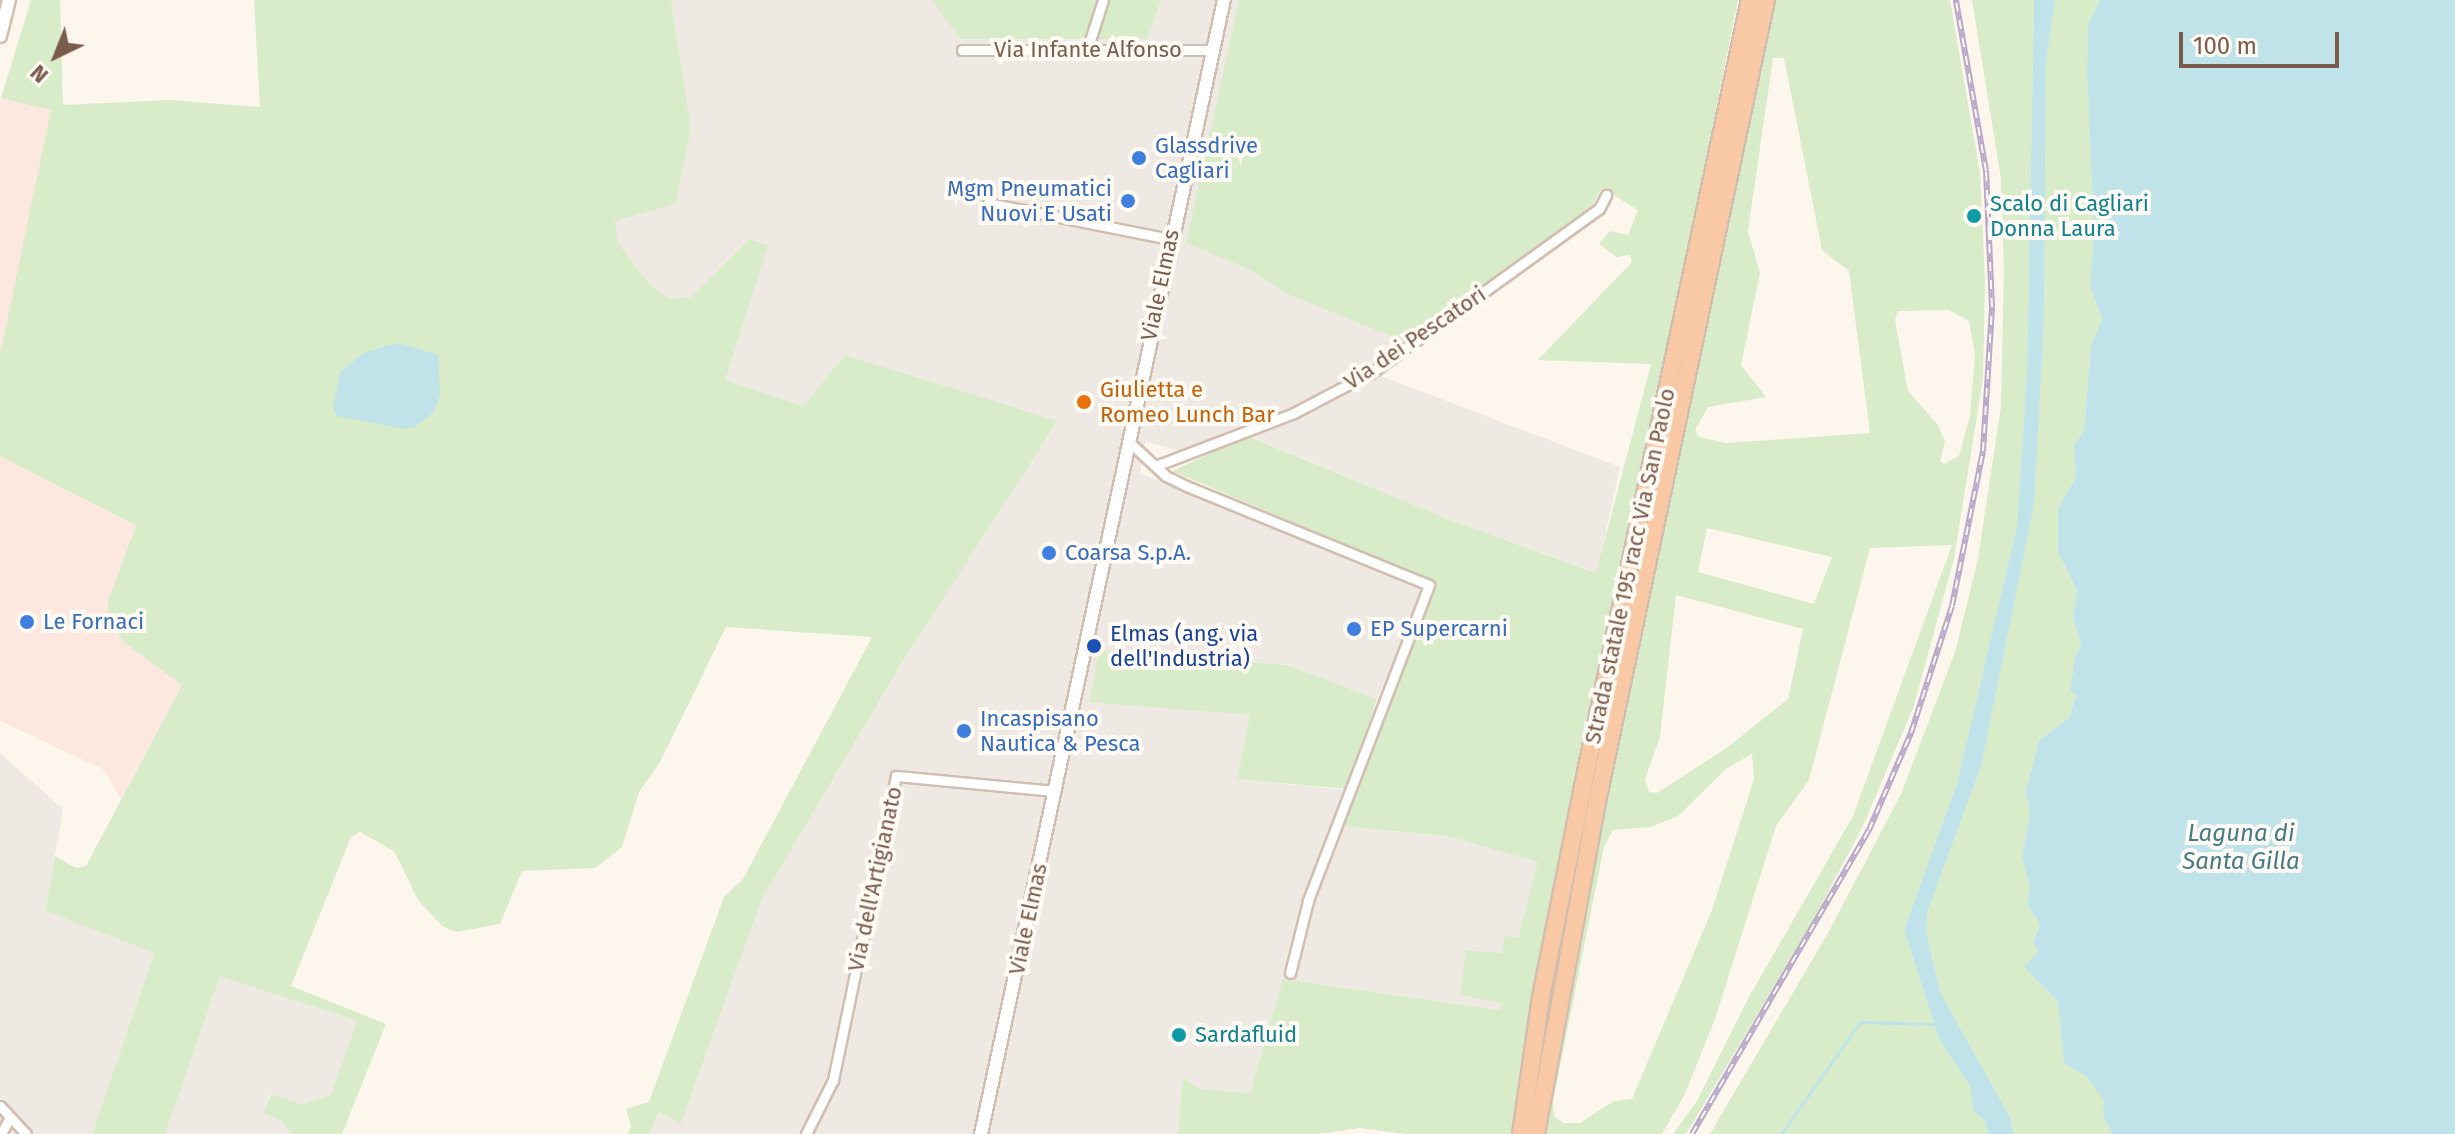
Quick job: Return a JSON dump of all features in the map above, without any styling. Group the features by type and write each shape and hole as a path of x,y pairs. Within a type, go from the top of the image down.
{"highway":[{"name":"Strada statale 195 racc Via San Paolo","path":"1529,1132 1541,997 1750,0"},
{"name":"Strada statale 195 racc Via San Paolo","path":"1529,1132 1766,0"}],"main road":[{"path":"0,36 9,0"},
{"name":"Viale Elmas","path":"981,1134 1170,239 1224,0"}],"street":[{"path":"1087,50 1103,0"},
{"name":"Via Infante Alfonso","path":"962,50 1213,50"},
{"name":"Via dei Pescatori","path":"1158,465 1294,413 1374,371 1599,209 1606,195"},
{"path":"988,203 1170,239"},
{"path":"1129,442 1158,465 1166,476 1189,487 1429,585 1308,901 1290,973"},
{"name":"Via dell'Artigianato","path":"806,1134 833,1080 896,776 1055,791"},
{"path":"0,1106 26,1134"},
{"path":"1,1134 10,1117"}],"shaded area":[{"path":"671,0 932,0 960,39 1148,39 1161,0 1239,0 1187,243 1246,268 1287,294 1405,342 1368,371 1620,467 1597,573 1448,519 1249,436 1199,455 1145,442 1140,473 1425,588 1377,699 1287,665 1101,650 1090,701 1250,715 1237,779 1355,791 1341,826 1447,836 1539,862 1518,938 1503,953 1466,950 1501,1003 1499,1010 1284,979 1250,1093 1200,1089 1183,1077 1178,1134 649,1134 659,1112 681,1123 762,899 931,615 1058,422 846,355 803,407 724,380 748,239 691,297 669,299 651,286 618,243 615,220 676,204 691,128"},
{"path":"1,98 53,107 0,363 0,104"},
{"path":"0,456 137,527 108,601 113,632 182,685 121,799 103,769 0,721"},
{"path":"0,753 63,809 45,911 154,953 92,1134 0,1134"},
{"path":"220,975 357,1021 331,1094 302,1104 270,1094 263,1113 282,1121 291,1134 165,1134"}],"green space":[{"path":"31,0 60,0 63,105 169,100 260,107 254,0 671,0 691,128 676,204 615,221 618,243 651,286 669,299 691,297 749,239 768,245 725,380 803,406 845,355 1058,421 911,648 762,899 681,1123 659,1112 649,1134 627,1134 631,1126 626,1109 649,1102 724,897 743,879 872,637 726,627 660,762 639,792 622,847 595,868 522,871 500,924 456,932 442,926 418,900 394,851 360,832 351,837 291,986 386,1024 342,1134 291,1134 282,1121 263,1113 271,1094 302,1104 331,1094 357,1021 220,976 165,1134 92,1134 154,953 45,911 55,856 76,868 86,866 182,685 124,642 108,620 108,601 136,526 0,456 0,355 51,110 1,98"},
{"path":"932,0 1161,0 1148,39 960,39"},
{"path":"1239,0 1738,0 1517,1093 1513,1123 1545,1133 1595,844 1775,0 1950,0 1980,173 1985,279 1983,379 1954,558 1914,706 1863,826 1806,934 1686,1134 1673,1134 1697,1101 1749,997 1853,816 1952,545 1870,548 1809,780 1776,826 1715,1019 1685,1094 1662,1134 1406,1134 1360,1128 1318,1134 1178,1134 1183,1077 1200,1089 1250,1093 1283,979 1499,1010 1501,1003 1460,995 1466,950 1503,953 1504,936 1518,938 1538,862 1447,836 1341,826 1432,595 1431,581 1172,471 1248,436 1448,519 1596,573 1651,364 1538,360 1632,262 1630,255 1616,257 1599,244 1610,231 1628,235 1638,210 1602,188 1591,207 1405,342 1287,294 1246,268 1186,243","holes":["1773,58 1784,58 1822,250 1849,271 1870,433 1726,443 1699,437 1695,430 1708,407 1766,397 1741,365 1760,273 1748,231","1949,310 1969,321 1975,354 1970,416 1959,456 1944,464 1940,461 1945,442 1938,425 1908,391 1895,320 1898,311","1707,528 1832,557 1814,604 1698,572","1676,595 1803,629 1788,699 1728,747 1657,793 1649,792 1645,779 1660,737","1752,754 1754,779 1712,910 1632,1099 1614,1101 1580,1123 1563,1123 1554,1116 1553,1102 1604,847 1613,830 1651,827 1678,816 1726,769"]},
{"path":"1972,0 2034,0 2027,372 2017,526 1957,783 1904,930 1939,1039 1970,1086 1973,1111 1985,1121 1988,1134 1710,1134 1828,933 1901,794 1955,652 1978,559 2001,406 2004,268 2001,179"},
{"path":"2055,0 2100,0 2088,24 2087,71 2094,233 2090,287 2102,318 2091,346 2084,431 2074,444 2076,477 2058,508 2064,565 2077,591 2073,617 2081,645 2075,657 2070,689 2076,694 2069,718 2039,740 2026,791 2030,814 2022,857 2030,888 2027,904 2040,925 2033,940 2038,952 2025,968 2058,1002 2064,1063 2087,1077 2105,1100 2103,1115 2112,1134 2014,1134 2010,1117 1940,992 1926,930 1928,910 1981,767 2034,506 2044,325 2046,64"},
{"path":"1100,650 1287,665 1377,699 1347,789 1237,779 1250,715 1089,702"}],"water":[{"path":"2034,0 2055,0 2046,64 2044,325 2034,506 1981,767 1928,910 1926,930 1940,992 2010,1117 2014,1134 1988,1134 1985,1121 1973,1111 1970,1086 1939,1039 1904,930 1957,783 2017,526 2027,372"},
{"name":"Laguna di Santa Gilla","path":"2100,0 2455,0 2455,1134 2112,1134 2103,1115 2104,1100 2087,1077 2064,1063 2058,1002 2024,967 2038,952 2033,941 2040,925 2027,904 2030,888 2022,857 2030,814 2026,791 2039,740 2069,718 2076,695 2070,690 2075,657 2081,645 2073,617 2077,591 2058,552 2058,508 2076,477 2074,444 2084,431 2091,346 2102,318 2090,287 2094,233 2087,71 2088,24"},
{"path":"399,343 438,355 440,395 434,412 415,427 404,429 337,416 333,407 340,372 365,352"}],"waterway":[{"path":"1781,1134 1860,1022 1935,1024"}],"railway":[{"path":"1692,1134 1869,830 1911,733 1952,606 1983,451 1992,307 1986,171 1956,0"}],"place":[{"name":"Glassdrive Cagliari","path":"1139,158"},
{"name":"Mgm Pneumatici Nuovi E Usati","path":"1128,201"},
{"name":"Scalo di Cagliari Donna Laura","path":"1974,216"},
{"name":"Giulietta e Romeo Lunch Bar","path":"1084,402"},
{"name":"Coarsa S.p.A.","path":"1049,553"},
{"name":"Le Fornaci","path":"27,622"},
{"name":"EP Supercarni","path":"1354,629"},
{"name":"Elmas (ang. via dell'Industria)","path":"1094,646"},
{"name":"Incaspisano Nautica & Pesca","path":"964,731"},
{"name":"Sardafluid","path":"1179,1035"}]}
